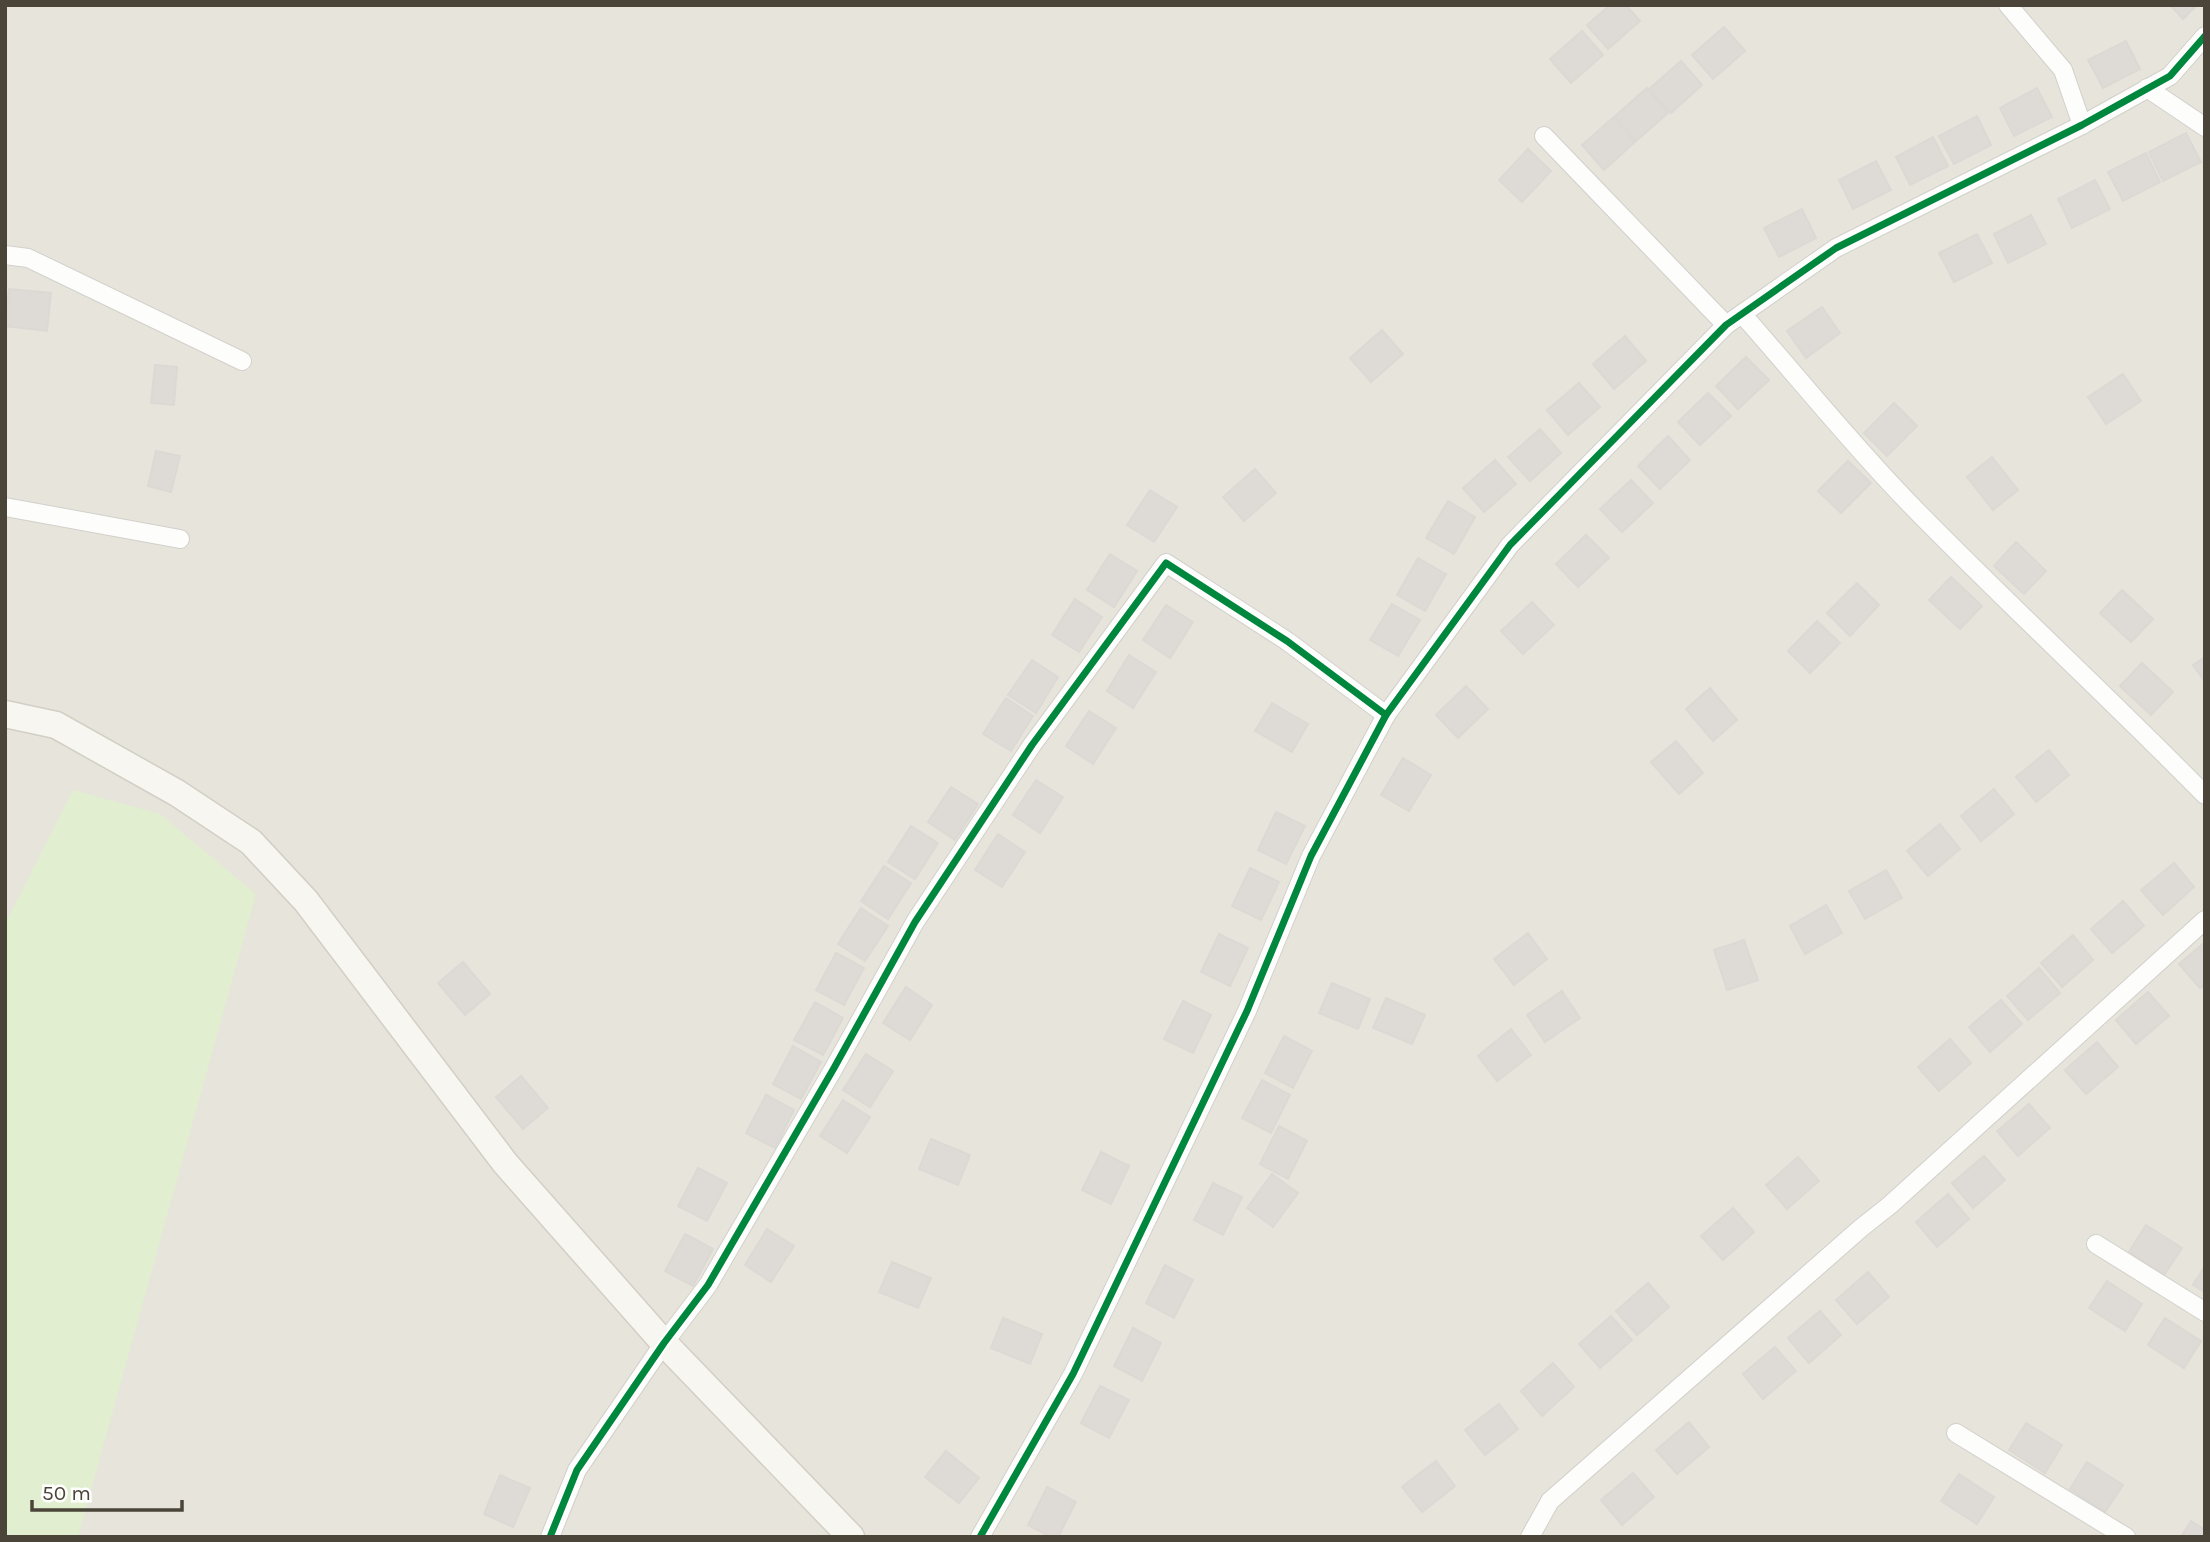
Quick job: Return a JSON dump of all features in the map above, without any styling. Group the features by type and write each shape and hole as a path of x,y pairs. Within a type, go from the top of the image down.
{"street":[{"path":"2008,5 2063,70 2082,125"},
{"path":"980,1537 1073,1374 1247,1011 1311,856 1386,715 1510,545 1726,325 1836,247 2082,125 2170,76 2205,36"},
{"path":"2147,89 2205,127"},
{"path":"1544,136 1726,325"},
{"path":"5,255 28,258 242,361"},
{"path":"1742,314 1904,498 2205,795"},
{"path":"5,508 180,539"},
{"path":"550,1537 577,1470 664,1343 708,1285 915,922 1032,745 1166,563 1287,640 1386,715"},
{"path":"5,714 57,725 177,793 251,842 306,901 505,1163 664,1343 851,1537"},
{"path":"1530,1537 1550,1501 1890,1205 2205,920"},
{"path":"2096,1244 2205,1312"},
{"path":"1956,1433 2126,1537"}],"shaded area":[{"path":"5,5 2205,5 2205,1537 5,1537"}],"green space":[{"path":"73,790 160,814 256,894 78,1537 5,1537 5,924"}],"building":[{"path":"1610,5 1626,5 1640,21 1608,49 1587,25"},
{"path":"2170,5 2197,5 2183,19"},
{"path":"1724,27 1745,51 1713,79 1692,55"},
{"path":"1582,31 1603,55 1571,83 1550,59"},
{"path":"2126,41 2140,69 2103,88 2088,60"},
{"path":"1681,61 1702,85 1671,113 1649,89"},
{"path":"1647,88 1668,113 1636,141 1615,116"},
{"path":"2037,88 2052,117 2014,136 2000,108"},
{"path":"1977,116 1991,145 1954,164 1939,136"},
{"path":"1614,117 1635,142 1604,170 1582,145"},
{"path":"2186,133 2201,162 2163,181 2149,152"},
{"path":"1933,137 1948,166 1910,185 1896,157"},
{"path":"1528,149 1551,171 1522,202 1499,180"},
{"path":"2146,153 2160,182 2123,201 2108,172"},
{"path":"1876,161 1891,190 1853,209 1839,180"},
{"path":"2095,180 2110,209 2072,228 2058,199"},
{"path":"1802,209 1816,238 1779,257 1764,228"},
{"path":"2031,215 2046,244 2008,263 1994,234"},
{"path":"1977,234 1992,263 1954,282 1939,253"},
{"path":"9,289 51,293 47,331 5,326"},
{"path":"1822,307 1840,333 1806,358 1787,331"},
{"path":"1382,330 1403,354 1371,382 1350,358"},
{"path":"1625,336 1646,361 1614,389 1593,364"},
{"path":"1746,357 1769,380 1738,409 1716,386"},
{"path":"155,365 177,367 174,405 151,403"},
{"path":"2123,374 2141,401 2106,424 2088,397"},
{"path":"1579,383 1600,407 1568,435 1547,410"},
{"path":"1708,393 1731,416 1700,445 1678,422"},
{"path":"1894,403 1917,426 1887,456 1864,433"},
{"path":"1540,429 1561,453 1530,481 1508,457"},
{"path":"1668,436 1690,460 1660,489 1638,466"},
{"path":"156,451 180,456 171,492 148,486"},
{"path":"1992,457 2018,490 1993,510 1967,477"},
{"path":"1495,460 1516,484 1484,512 1463,488"},
{"path":"1848,461 1871,483 1841,513 1818,491"},
{"path":"1255,469 1276,493 1244,521 1223,497"},
{"path":"1631,480 1653,503 1622,532 1600,509"},
{"path":"1150,490 1177,507 1154,542 1127,525"},
{"path":"1448,501 1475,517 1454,554 1426,538"},
{"path":"1586,535 1609,558 1578,587 1556,564"},
{"path":"2016,542 2046,571 2024,594 1994,566"},
{"path":"1110,554 1137,571 1114,607 1087,590"},
{"path":"1418,558 1446,574 1425,611 1397,595"},
{"path":"1951,577 1982,606 1960,629 1929,600"},
{"path":"1857,583 1879,605 1850,636 1827,613"},
{"path":"2122,590 2153,619 2131,642 2100,613"},
{"path":"1075,599 1102,617 1079,652 1052,635"},
{"path":"1532,602 1554,625 1523,654 1501,631"},
{"path":"1392,604 1420,620 1398,656 1370,640"},
{"path":"1166,605 1193,622 1170,658 1143,640"},
{"path":"1817,621 1840,643 1810,673 1788,651"},
{"path":"1129,655 1156,672 1133,708 1107,691"},
{"path":"2205,657 2205,682 2193,665"},
{"path":"1032,660 1058,677 1036,713 1008,695"},
{"path":"2142,663 2173,692 2151,715 2120,686"},
{"path":"1466,686 1488,709 1458,738 1436,715"},
{"path":"1710,688 1737,720 1713,741 1686,709"},
{"path":"1006,698 1033,716 1011,751 983,734"},
{"path":"1272,703 1308,724 1292,752 1255,731"},
{"path":"1089,711 1116,728 1093,764 1066,746"},
{"path":"1676,741 1703,773 1679,794 1651,762"},
{"path":"2049,750 2069,775 2036,802 2016,777"},
{"path":"1403,758 1431,775 1409,811 1381,795"},
{"path":"1036,780 1063,797 1040,833 1013,815"},
{"path":"951,787 978,804 955,840 928,822"},
{"path":"1994,789 2014,814 1981,841 1961,816"},
{"path":"1276,812 1305,826 1286,864 1258,850"},
{"path":"1940,824 1960,849 1928,876 1907,851"},
{"path":"911,826 938,843 915,879 888,862"},
{"path":"998,834 1025,852 1002,887 975,870"},
{"path":"2174,863 2194,887 2163,915 2141,890"},
{"path":"884,866 911,883 888,919 861,901"},
{"path":"1250,868 1279,882 1261,920 1232,906"},
{"path":"1886,870 1902,898 1865,919 1849,891"},
{"path":"2123,901 2144,926 2112,953 2091,929"},
{"path":"1826,905 1842,933 1805,954 1790,926"},
{"path":"861,908 888,926 865,961 838,944"},
{"path":"1528,933 1547,959 1514,985 1494,959"},
{"path":"1219,934 1248,948 1230,986 1201,972"},
{"path":"2073,935 2093,960 2062,987 2041,963"},
{"path":"1744,940 1758,980 1727,990 1714,950"},
{"path":"2205,942 2205,984 2200,988 2179,964"},
{"path":"836,953 864,968 844,1005 816,990"},
{"path":"463,962 490,994 465,1015 438,983"},
{"path":"2039,968 2060,993 2028,1020 2007,996"},
{"path":"1332,983 1370,999 1358,1029 1319,1013"},
{"path":"906,987 932,1005 910,1040 883,1023"},
{"path":"1562,991 1580,1018 1545,1042 1527,1015"},
{"path":"2148,992 2169,1016 2136,1044 2116,1020"},
{"path":"1386,998 1425,1015 1412,1044 1373,1028"},
{"path":"2001,1000 2022,1024 1990,1052 1969,1027"},
{"path":"1183,1001 1211,1015 1193,1053 1164,1039"},
{"path":"815,1002 843,1018 823,1055 794,1040"},
{"path":"1511,1029 1531,1055 1497,1081 1478,1056"},
{"path":"1284,1036 1312,1051 1293,1088 1265,1073"},
{"path":"1950,1039 1971,1063 1939,1091 1918,1067"},
{"path":"2097,1042 2118,1067 2086,1094 2065,1070"},
{"path":"793,1046 821,1062 801,1099 773,1084"},
{"path":"866,1054 893,1071 870,1107 843,1090"},
{"path":"521,1076 548,1108 523,1129 496,1097"},
{"path":"1262,1080 1290,1095 1271,1133 1242,1118"},
{"path":"766,1095 794,1110 775,1148 746,1133"},
{"path":"843,1100 870,1117 847,1153 820,1136"},
{"path":"2029,1104 2050,1128 2018,1156 1997,1131"},
{"path":"1279,1126 1307,1141 1288,1179 1260,1164"},
{"path":"931,1139 970,1155 958,1185 919,1169"},
{"path":"1101,1152 1129,1166 1111,1204 1082,1190"},
{"path":"1984,1156 2005,1180 1973,1208 1952,1183"},
{"path":"1798,1157 1819,1181 1787,1209 1766,1185"},
{"path":"698,1168 727,1183 707,1221 678,1206"},
{"path":"1272,1174 1298,1193 1273,1227 1247,1208"},
{"path":"1213,1183 1242,1197 1223,1235 1194,1220"},
{"path":"1948,1194 1969,1219 1937,1247 1916,1222"},
{"path":"1733,1208 1754,1232 1723,1260 1701,1236"},
{"path":"2146,1225 2182,1248 2164,1275 2129,1252"},
{"path":"767,1229 794,1246 771,1282 745,1265"},
{"path":"685,1234 713,1249 693,1286 665,1271"},
{"path":"892,1262 931,1278 918,1308 879,1292"},
{"path":"1165,1265 1193,1280 1174,1318 1146,1303"},
{"path":"2205,1266 2205,1292 2193,1285"},
{"path":"1868,1272 1889,1297 1857,1324 1836,1300"},
{"path":"2107,1281 2142,1304 2125,1331 2089,1308"},
{"path":"1648,1283 1669,1307 1637,1335 1616,1311"},
{"path":"1820,1311 1841,1335 1809,1363 1788,1338"},
{"path":"1611,1316 1632,1340 1600,1368 1579,1344"},
{"path":"1003,1318 1042,1334 1030,1364 991,1348"},
{"path":"2165,1318 2201,1341 2184,1368 2148,1345"},
{"path":"1133,1328 1161,1343 1142,1381 1114,1366"},
{"path":"1775,1347 1796,1371 1763,1399 1743,1374"},
{"path":"1553,1363 1574,1387 1542,1416 1521,1391"},
{"path":"1100,1386 1129,1400 1109,1438 1081,1423"},
{"path":"1499,1404 1518,1429 1485,1455 1465,1430"},
{"path":"1689,1422 1709,1447 1677,1474 1656,1450"},
{"path":"2026,1423 2062,1445 2045,1473 2009,1450"},
{"path":"946,1451 979,1478 959,1503 925,1477"},
{"path":"1436,1461 1455,1486 1422,1512 1402,1487"},
{"path":"2087,1462 2123,1485 2105,1512 2070,1489"},
{"path":"1633,1473 1654,1497 1622,1525 1601,1500"},
{"path":"1959,1474 1994,1497 1977,1524 1941,1501"},
{"path":"500,1475 530,1488 513,1527 484,1514"},
{"path":"1047,1487 1076,1502 1058,1537 1051,1537 1028,1525"},
{"path":"2191,1521 2205,1530 2205,1537 2181,1537"}],"cycle path":[{"path":"980,1537 1073,1374 1247,1011 1311,856 1386,715 1510,545 1726,325 1836,248 2082,125 2170,76 2205,36"},
{"path":"550,1537 577,1470 664,1343 708,1285 915,922 1032,745 1166,563 1287,641 1386,715"}]}
